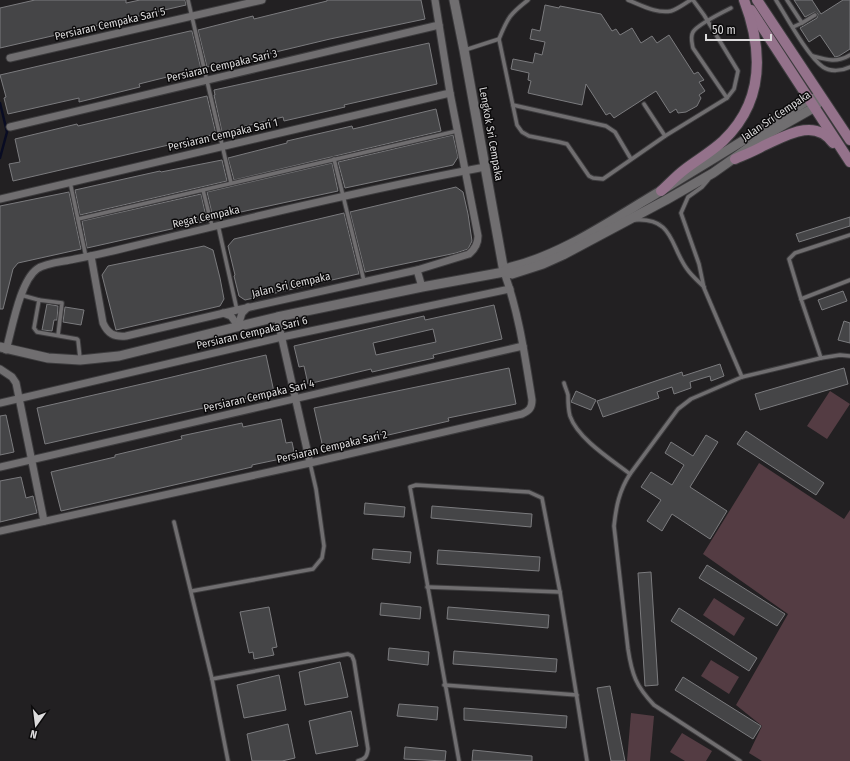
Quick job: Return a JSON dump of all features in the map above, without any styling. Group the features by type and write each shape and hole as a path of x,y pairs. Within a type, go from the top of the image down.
{"main road":[{"path":"744,0 849,161"},
{"path":"662,191 684,170 709,153 724,140 748,107 756,82 757,67 752,22 744,0"},
{"path":"757,0 850,140"},
{"path":"735,159 789,133 810,130 822,133 830,139 843,158 849,161"}],"street":[{"name":"Persiaran Cempaka Sari 5","path":"10,58 262,0"},
{"path":"435,0 450,93 465,171"},
{"name":"Lengkok Sri Cempaka","path":"454,0 504,272"},
{"name":"Persiaran Cempaka Sari 3","path":"10,127 439,25"},
{"name":"Persiaran Cempaka Sari 1","path":"0,199 450,93"},
{"name":"Jalan Sri Cempaka","path":"504,272 508,268 542,256 578,240 822,98"},
{"name":"Jalan Sri Cempaka","path":"3,348 48,358 80,360 134,354 277,317 422,287 504,272 512,274 543,264 577,248 713,173 735,159 812,103"},
{"name":"Regat Cempaka","path":"3,348 21,295 28,280 38,269 215,226 485,167"},
{"name":"Jalan Sri Cempaka","path":"88,257 103,323 106,330 111,334 119,336 126,336 248,307 417,270 468,254 474,250 478,243 478,236 465,171"},
{"path":"417,270 422,287"},
{"name":"Persiaran Cempaka Sari 2","path":"0,531 310,463 522,414 528,411 532,406 532,400 523,346 510,289 504,272"},
{"name":"Persiaran Cempaka Sari 6","path":"0,403 282,337 510,289"},
{"path":"238,326 242,313 248,307"},
{"path":"223,313 231,316 238,326"},
{"path":"277,317 310,463"},
{"name":"Persiaran Cempaka Sari 4","path":"0,468 523,346"},
{"path":"0,369 12,377 16,384 30,460 44,521"}],"lane":[{"path":"188,0 231,183"},
{"path":"528,0 507,18 499,39 517,125 522,132 529,136 567,144 589,176 603,179 665,136 727,98 734,89 738,71 692,0 665,12 628,0"},
{"path":"776,0 812,56 823,68 835,71 850,67"},
{"path":"787,0 802,23"},
{"path":"727,98 693,48 691,41 692,33 697,27 731,8"},
{"path":"793,27 815,15"},
{"path":"464,50 499,39"},
{"path":"812,56 829,61 837,61 850,55"},
{"path":"644,104 665,136"},
{"path":"513,105 606,126 615,132 631,159"},
{"path":"78,219 457,130"},
{"path":"334,159 364,281"},
{"path":"713,173 702,187 688,197 681,213 699,264 704,288 742,377"},
{"path":"70,182 88,257"},
{"path":"203,190 215,226 237,310"},
{"path":"628,221 640,220 661,225 670,234 686,268 704,288"},
{"path":"821,358 789,259 795,253 850,235"},
{"path":"801,299 850,280"},
{"path":"21,295 39,300 62,303 58,335"},
{"path":"39,300 34,328 37,332 77,339 80,360"},
{"path":"740,761 654,705 644,695 636,682 630,666 614,526 616,506 625,482 630,474 678,409 691,399 742,377 821,358 840,355 850,356"},
{"path":"564,383 568,394 570,417 577,429 585,439 630,474"},
{"path":"192,591 313,569 322,558 324,546 316,489 310,463"},
{"path":"458,761 410,487 416,485 529,492 542,498 560,592 587,761"},
{"path":"174,522 192,591 212,679 228,761"},
{"path":"427,587 560,592"},
{"path":"212,679 348,654 352,656 368,750 367,756 358,761"},
{"path":"444,685 577,695"}],"shaded area":[{"path":"830,391 850,404 827,439 807,426"},
{"path":"759,463 844,519 850,510 850,761 762,761 749,753 762,726 736,705 788,614 703,554"},
{"path":"714,598 745,618 734,636 703,615"},
{"path":"711,660 739,677 729,694 701,676"},
{"path":"631,713 654,716 650,761 627,761"},
{"path":"682,733 712,751 706,761 685,761 670,752"}],"building":[{"path":"35,0 126,0 126,3 140,0 185,0 186,5 0,48 0,8"},
{"path":"327,0 421,0 425,19 330,39 263,55 263,57 207,67 198,30 253,16 254,19"},
{"path":"794,0 812,0 821,14 843,0 850,0 850,49 835,57 820,35 809,42 800,28 817,18 818,14 815,12 805,17"},
{"path":"545,5 559,8 560,6 601,14 612,31 616,29 620,35 632,28 641,43 652,36 657,43 669,35 694,74 698,72 704,80 699,82 705,91 699,95 701,98 697,106 686,112 678,113 676,109 670,113 656,91 614,118 610,113 606,115 586,84 582,105 528,93 531,81 528,80 529,73 511,69 513,59 533,63 535,53 542,55 545,42 530,39 532,29 540,31"},
{"path":"192,31 201,69 139,84 140,87 79,102 79,98 8,114 4,98 6,97 0,75"},
{"path":"429,43 437,84 344,105 345,107 284,121 283,117 222,132 214,90"},
{"path":"207,96 216,134 13,181 9,164 20,162 15,139"},
{"path":"436,109 441,131 234,180 228,158 287,143 287,141 352,126 353,129"},
{"path":"453,135 458,157 453,165 345,188 338,162"},
{"path":"222,160 227,181 80,215 75,190 160,171"},
{"path":"332,163 338,191 213,218 207,192"},
{"path":"456,187 463,192 468,214 472,241 468,249 456,253 365,272 350,212"},
{"path":"69,192 81,249 18,263 13,269 3,309 0,309 0,206"},
{"path":"201,194 207,221 87,248 82,221"},
{"path":"344,213 359,274 245,300 239,296 228,246 234,239"},
{"path":"850,217 850,226 799,242 796,234"},
{"path":"204,246 213,250 224,299 220,306 116,330 102,275 108,266"},
{"path":"843,291 847,301 822,310 818,300"},
{"path":"47,304 58,306 57,320 54,320 52,331 42,330"},
{"path":"494,305 502,339 433,355 434,358 372,372 371,369 308,384 304,366 299,367 294,346 424,316 425,320","holes":["433,329 436,342 376,355 373,343"]},
{"path":"65,307 84,310 81,325 63,322"},
{"path":"844,321 850,323 850,343 838,340"},
{"path":"266,355 274,392 45,444 37,408"},
{"path":"720,364 724,376 711,381 710,376 690,382 691,388 674,394 672,387 657,392 659,398 603,417 597,401 682,372 683,376"},
{"path":"509,368 516,404 448,418 449,421 384,436 383,434 323,448 314,408"},
{"path":"844,368 848,384 760,410 755,394"},
{"path":"576,391 596,400 591,410 571,402"},
{"path":"6,415 14,452 0,455 0,416"},
{"path":"281,419 286,443 292,442 295,456 61,511 51,472 182,439 181,436 242,423 243,427"},
{"path":"746,431 824,483 816,495 737,444"},
{"path":"706,435 718,442 690,487 727,511 710,539 672,514 662,531 647,521 661,500 641,487 651,472 672,485 684,465 665,453 671,442 693,456"},
{"path":"21,477 26,498 33,496 37,513 0,522 0,481"},
{"path":"365,503 405,507 404,517 364,514"},
{"path":"432,506 532,514 531,527 431,518"},
{"path":"373,549 411,552 410,563 372,559"},
{"path":"438,550 540,557 539,571 437,564"},
{"path":"707,565 785,614 777,626 699,578"},
{"path":"651,572 658,685 645,686 638,573"},
{"path":"381,603 421,607 420,619 380,615"},
{"path":"269,607 277,647 272,648 274,655 254,659 253,652 249,653 240,612"},
{"path":"448,607 549,615 548,628 447,619"},
{"path":"679,608 757,658 749,671 671,621"},
{"path":"389,648 429,652 428,665 388,660"},
{"path":"454,651 557,659 556,672 453,664"},
{"path":"340,662 348,697 305,705 299,672"},
{"path":"279,675 286,710 244,718 237,685"},
{"path":"683,677 761,726 753,739 675,690"},
{"path":"610,686 625,761 611,761 597,688"},
{"path":"399,704 438,707 437,720 397,716"},
{"path":"464,708 567,716 566,728 464,720"},
{"path":"351,711 358,746 316,754 309,721"},
{"path":"288,724 295,758 282,761 252,761 247,734"},
{"path":"405,747 446,751 445,761 404,759"},
{"path":"473,750 532,756 532,761 472,761"}],"waterway":[{"path":"0,103 7,132 0,158"}]}
